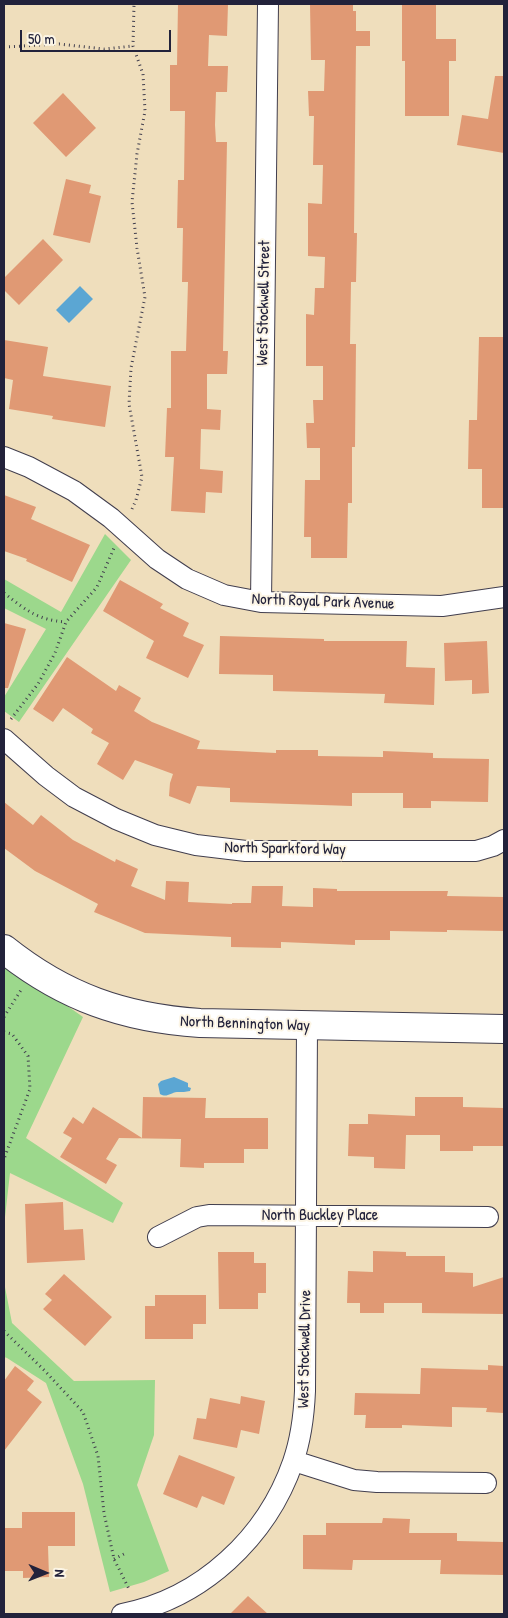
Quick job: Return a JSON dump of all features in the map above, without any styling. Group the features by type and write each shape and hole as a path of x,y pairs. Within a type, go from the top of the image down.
{"street":[{"name":"West Stockwell Street","path":"261,602 268,4"},
{"name":"North Royal Park Avenue","path":"4,457 29,467 74,491 111,518 157,559 187,579 224,595 261,602 442,606 504,597"},
{"name":"North Sparkford Way","path":"4,739 46,776 83,801 116,819 155,835 196,845 246,851 476,851 493,846 504,840"},
{"name":"North Bennington Way","path":"4,949 56,985 90,1001 130,1014 167,1021 307,1026 504,1029"},
{"name":"West Stockwell Drive","path":"122,1614 153,1610 201,1582 226,1563 248,1541 262,1523 275,1503 294,1461 300,1437 305,1398 307,1026"},
{"name":"North Buckley Place","path":"158,1236 197,1217 209,1215 488,1217"},
{"path":"294,1461 354,1480 486,1483"}],"path":[{"path":"132,509 142,477 129,404 131,368 145,297 132,202 137,154 145,111 143,74 133,46 134,4"},
{"path":"4,47 59,44 104,49 133,46"},
{"path":"11,719 38,684 56,653 66,622 97,587 117,542"},
{"path":"4,593 26,610 48,620 66,622"},
{"path":"4,1017 25,983"},
{"path":"4,1032 12,1034 28,1056 30,1089 4,1159"},
{"path":"4,1331 83,1412 98,1456 104,1513 114,1559 129,1589"},
{"path":"114,1559 124,1554"}],"green space":[{"path":"105,534 131,560 19,722 4,711 4,697 46,629 4,608 4,579 61,612"},
{"path":"4,961 83,1017 26,1138 123,1203 113,1223 10,1173 4,1226"},
{"path":"4,1282 12,1323 74,1381 155,1380 154,1435 137,1485 169,1571 144,1582 110,1592 83,1484 46,1383 4,1357"}],"water":[{"path":"80,286 93,299 69,323 56,310"},
{"path":"174,1077 188,1083 188,1087 191,1088 190,1091 167,1095 160,1094 158,1084 161,1081"}],"building":[{"path":"178,4 228,4 227,36 209,35 208,66 228,66 227,92 216,92 215,125 216,142 227,142 223,351 228,351 227,374 207,374 207,409 221,410 220,430 201,429 200,469 223,471 222,493 206,492 205,513 171,511 174,457 165,457 167,408 171,408 171,351 186,351 188,282 182,282 183,228 177,228 178,180 184,180 185,111 170,111 170,65 177,65"},
{"path":"310,4 353,4 353,11 356,11 356,31 370,31 370,46 356,46 354,233 357,233 356,282 351,282 350,344 356,344 355,447 352,447 352,503 348,503 347,558 311,558 311,537 304,537 305,480 320,480 320,448 307,448 306,423 314,423 313,400 323,400 323,366 306,366 306,314 314,315 315,288 324,288 325,257 308,256 308,203 322,204 323,165 313,165 314,116 309,116 308,91 324,91 325,60 311,60"},
{"path":"402,4 436,4 436,39 456,39 456,61 449,61 449,116 405,116 405,61 402,61"},
{"path":"495,76 504,76 504,153 457,145 462,115 488,119"},
{"path":"63,93 96,128 66,157 33,123"},
{"path":"66,179 91,185 89,193 101,196 90,243 53,235"},
{"path":"43,239 63,260 19,305 4,290 4,278"},
{"path":"479,337 504,337 504,508 482,508 482,469 468,469 469,420 477,420"},
{"path":"4,340 48,347 43,376 111,386 105,427 52,419 53,416 9,409 13,380 4,378"},
{"path":"4,495 36,507 31,519 90,545 72,582 26,561 27,559 4,551"},
{"path":"120,580 163,604 160,608 189,623 183,636 204,645 188,678 146,658 154,641 103,611"},
{"path":"4,623 26,629 8,688 4,688"},
{"path":"220,636 324,639 324,641 407,641 406,667 435,668 434,705 384,703 385,694 273,691 273,675 219,674"},
{"path":"487,641 489,693 472,694 472,680 445,681 444,643"},
{"path":"67,657 116,691 119,685 141,698 134,711 152,722 200,741 197,749 276,753 276,750 318,750 318,756 383,757 383,751 433,753 433,758 489,759 488,802 431,801 431,808 403,808 403,793 352,793 352,806 230,802 230,788 197,786 190,804 169,796 173,774 135,760 123,780 97,764 109,743 91,733 93,729 63,708 53,722 33,709"},
{"path":"4,802 33,825 41,815 73,840 115,862 116,859 138,869 131,886 165,900 166,881 189,882 188,902 232,904 251,903 252,886 283,886 282,906 313,907 313,888 337,889 337,891 448,891 447,896 504,897 504,931 390,931 390,940 355,940 355,945 281,942 281,948 231,947 231,937 145,933 94,912 98,904 35,871 4,848"},
{"path":"143,1097 206,1098 205,1118 268,1118 268,1149 244,1149 244,1163 204,1163 204,1168 180,1167 181,1139 119,1138 106,1159 117,1165 106,1184 60,1157 72,1138 63,1133 73,1117 83,1124 93,1107 142,1138"},
{"path":"415,1097 463,1097 463,1107 504,1108 504,1146 473,1146 473,1151 440,1151 440,1135 406,1135 405,1169 374,1168 374,1157 348,1156 349,1124 368,1124 368,1114 415,1116"},
{"path":"63,1202 64,1230 83,1229 85,1260 27,1263 25,1204"},
{"path":"373,1251 406,1252 406,1256 445,1256 445,1272 473,1273 473,1287 504,1277 504,1314 422,1313 422,1303 384,1303 384,1313 360,1313 360,1303 347,1303 348,1271 373,1272"},
{"path":"218,1252 254,1252 254,1263 266,1263 266,1293 258,1293 258,1309 219,1309"},
{"path":"64,1274 112,1317 85,1346 43,1309 52,1300 45,1294"},
{"path":"155,1295 206,1295 206,1324 193,1324 193,1339 145,1339 145,1306 155,1306"},
{"path":"488,1365 504,1366 504,1413 486,1412 487,1408 452,1407 452,1427 402,1425 402,1428 365,1428 366,1415 354,1415 355,1393 420,1394 421,1368 488,1370"},
{"path":"15,1366 34,1381 27,1390 42,1402 4,1451 4,1381"},
{"path":"241,1396 265,1401 259,1434 241,1430 237,1448 193,1439 197,1418 206,1419 210,1398 240,1404"},
{"path":"179,1455 235,1477 224,1505 202,1496 197,1508 163,1494"},
{"path":"22,1512 75,1512 75,1546 48,1546 49,1577 23,1578 23,1571 4,1571 4,1528 22,1528"},
{"path":"383,1518 410,1519 409,1533 457,1533 457,1541 504,1542 504,1575 440,1574 441,1560 353,1560 352,1570 303,1569 303,1535 326,1535 326,1523 382,1523"},
{"path":"248,1596 268,1614 230,1614"}]}
